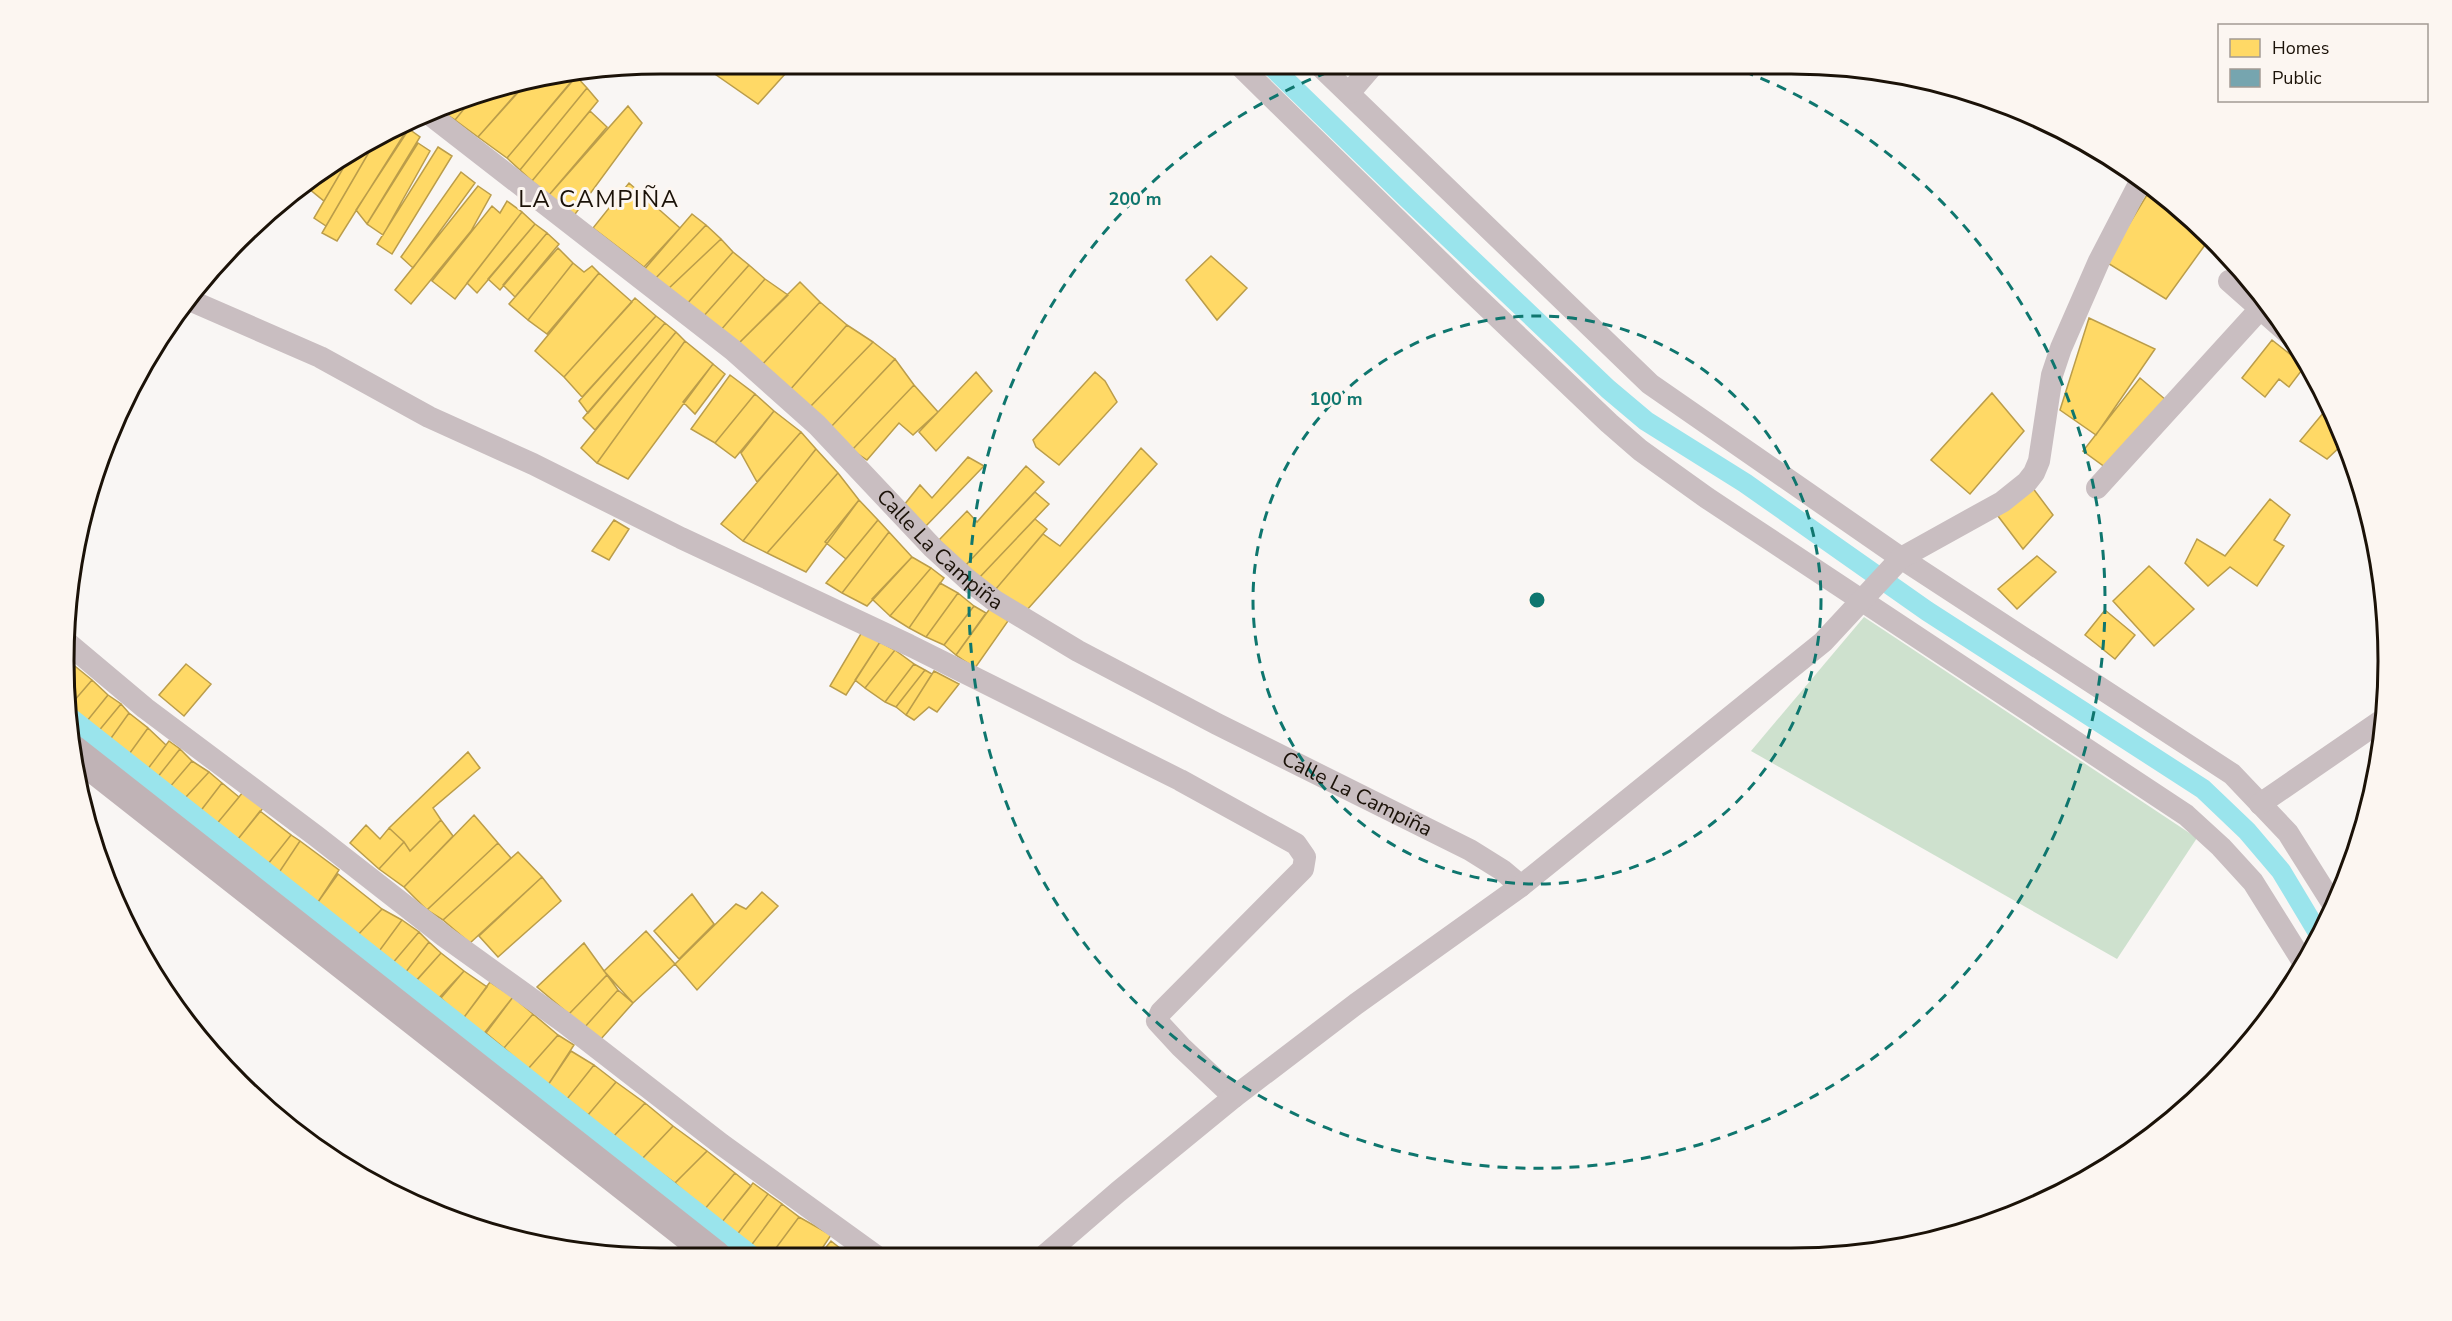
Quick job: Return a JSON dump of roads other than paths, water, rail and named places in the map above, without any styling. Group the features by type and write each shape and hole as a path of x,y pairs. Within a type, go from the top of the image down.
{"main road":[{"path":"82,758 705,1248"}],"street":[{"path":"1247,73 1464,285 1640,450 1707,498 1866,596 2186,815 2221,847 2253,882 2299,956"},
{"path":"1328,73 1650,384 1894,565 2232,774 2288,833 2328,897"},
{"path":"1349,93 1366,73"},
{"name":"Calle La Campiña","path":"435,118 733,350 817,425 933,548 995,601 1078,651 1470,850 1502,870 1521,886"},
{"path":"1053,1248 1118,1191 1234,1097 1356,1004 1521,886 1823,642 1894,565 2002,502 2021,488 2034,473 2041,451 2052,375 2061,348 2099,261 2138,187"},
{"path":"2229,281 2264,313"},
{"path":"195,303 320,357 429,417 533,464 681,538 909,645 1180,780 1296,844 1305,856 1303,869 1161,1012 1157,1021 1234,1097"},
{"path":"2097,488 2260,309"},
{"path":"74,649 145,708 316,836 444,936 565,1023 721,1144 865,1248"},
{"path":"2260,804 2374,725"}],"waterway":[{"path":"1278,73 1608,389 1646,421 1745,483 1927,611 2203,789 2247,831 2281,871 2314,927"},
{"path":"78,723 742,1248"}],"district":[{"name":"LA CAMPIÑA","path":"599,199"}]}
